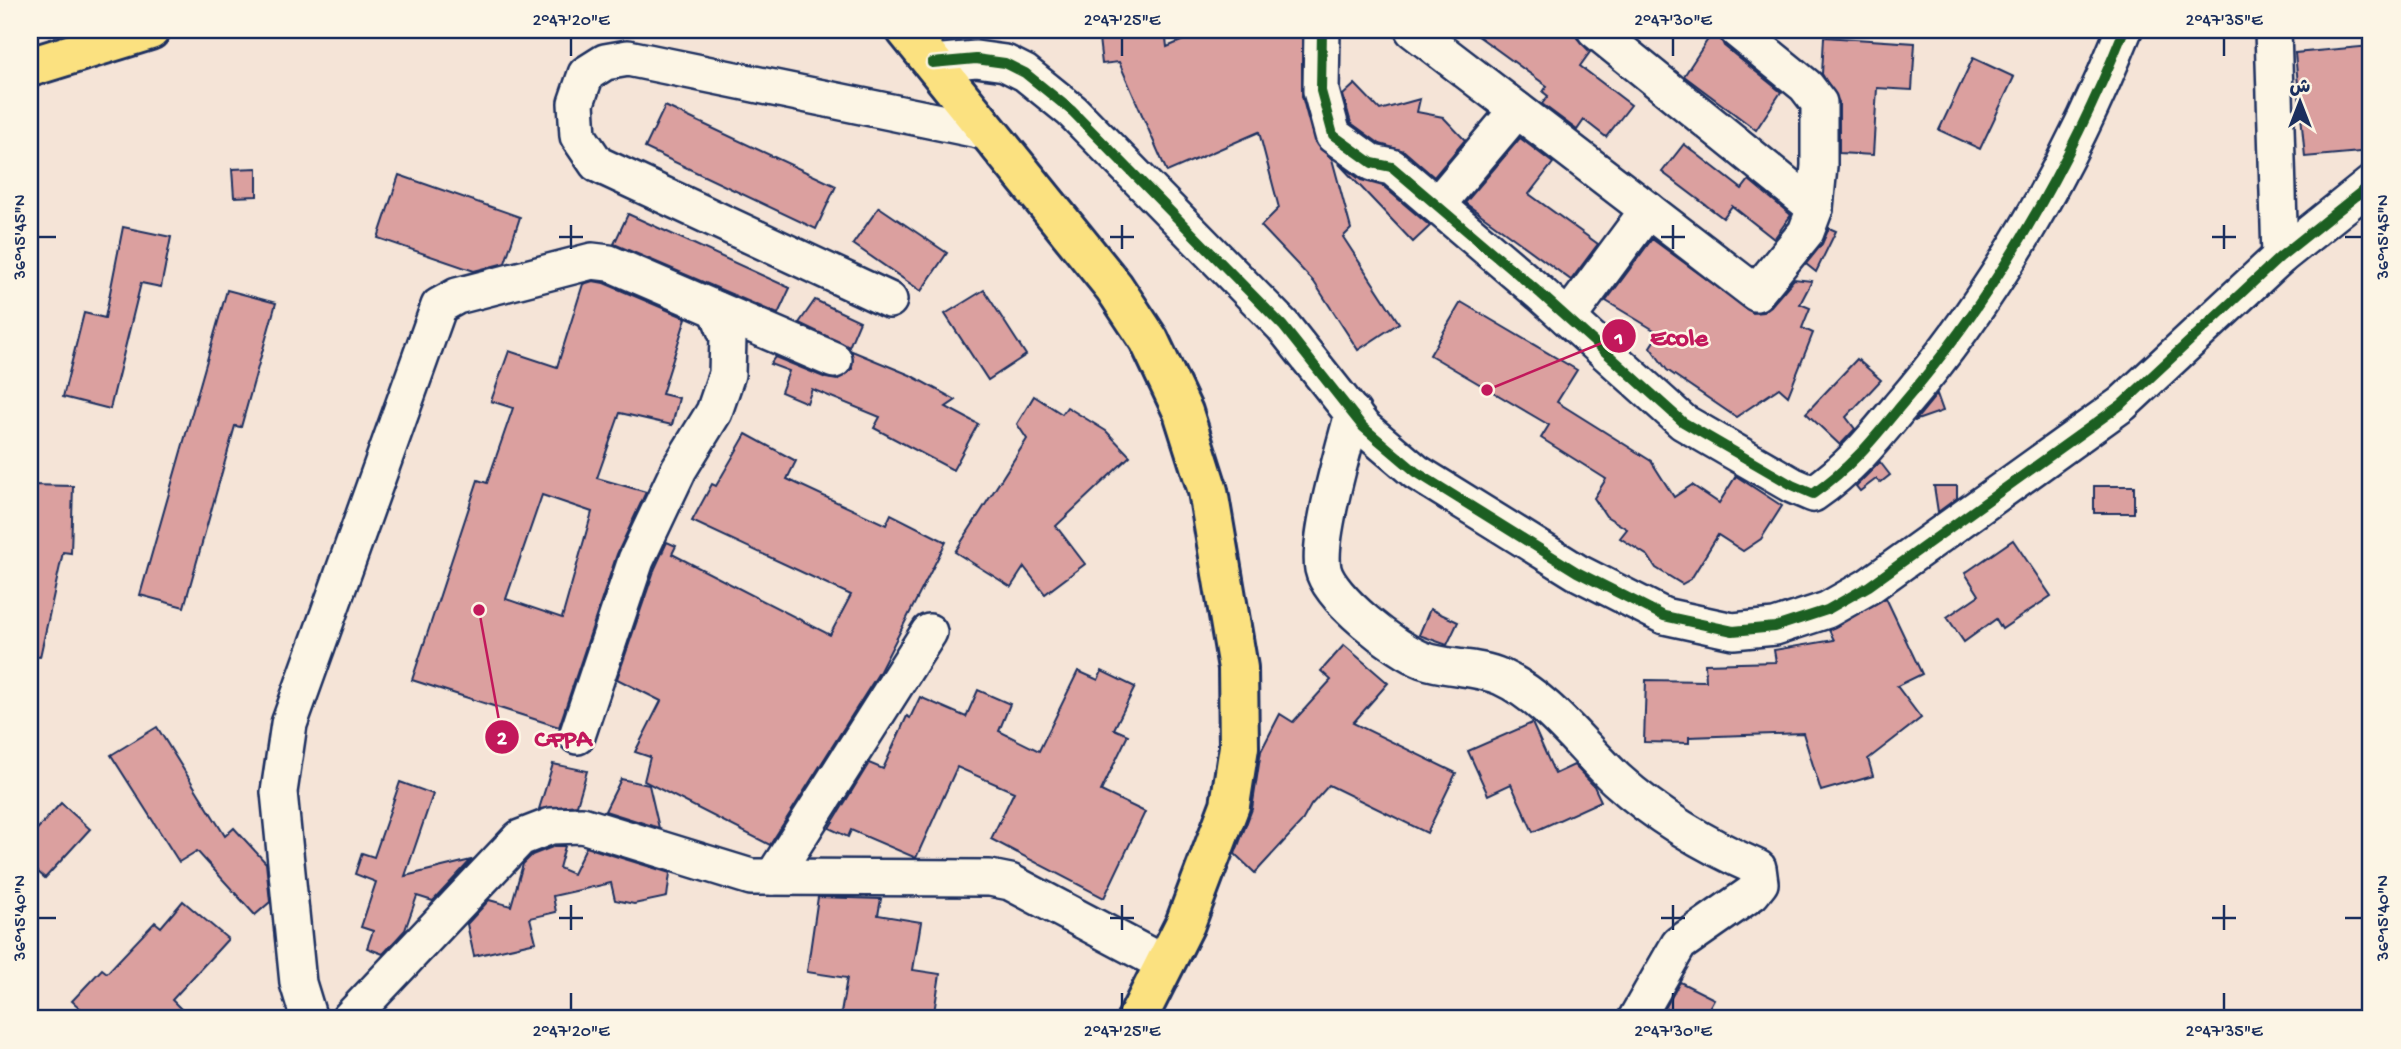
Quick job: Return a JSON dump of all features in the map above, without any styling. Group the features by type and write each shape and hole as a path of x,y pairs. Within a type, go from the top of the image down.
{"main road":[{"path":"30,67 149,30"},
{"path":"906,30 1114,287 1149,341 1183,411 1208,491 1238,668 1239,747 1230,805 1185,924 1137,1019"}],"street":[{"path":"1322,30 1321,91 1333,135 1372,163 1392,167 1683,422 1792,485 1813,494 1845,472 1917,387 1978,307 2035,214 2104,79 2124,30"},
{"path":"1413,30 1756,293 1806,232 1815,208 1819,166 1819,103 1806,86 1737,30"},
{"path":"1595,30 1815,208"},
{"path":"2273,30 2280,257"},
{"path":"889,300 597,164 578,136 576,103 586,74 605,62 628,58 988,132"},
{"path":"932,63 976,59 1005,63 1025,74 1072,111 1283,326 1363,427 1416,472 1577,572 1664,616 1733,631 1776,627 1828,610 1869,586 2122,404 2280,257 2371,184"},
{"path":"1437,205 1517,110"},
{"path":"1567,318 1648,210"},
{"path":"309,1019 298,983 279,792 289,724 439,306 457,296 592,261 609,262 834,360"},
{"path":"577,736 636,560 679,469 714,411 727,374 728,337 717,310"},
{"path":"1353,414 1326,526 1323,569 1335,594 1385,635 1423,660 1472,668 1502,678 1534,699 1658,816 1706,845 1758,868 1760,883 1752,893 1679,944 1636,1019"},
{"path":"773,877 929,632"},
{"path":"349,1019 520,838 551,826 582,825 751,877 1010,882 1165,964"}],"building":[{"path":"1098,30 1165,30 1167,47 1207,30 1302,30 1302,96 1314,141 1332,159 1351,229 1343,237 1399,323 1358,350 1314,282 1261,226 1279,208 1259,132 1167,172 1119,62 1102,64"},
{"path":"1470,30 1575,30 1577,38 1590,52 1580,66 1631,105 1606,137 1584,120 1577,130 1542,104 1548,96 1543,92 1547,86"},
{"path":"1714,30 1717,30 1724,46 1781,92 1756,130 1684,76"},
{"path":"1824,37 1915,43 1912,90 1877,88 1873,155 1839,153 1839,102 1822,74"},
{"path":"2371,46 2371,151 2305,157 2295,53"},
{"path":"1973,58 2014,77 1980,149 1939,130"},
{"path":"1355,84 1380,110 1420,99 1417,112 1443,117 1465,140 1434,177 1404,151 1380,144 1351,123 1343,95"},
{"path":"665,106 836,186 816,229 645,148"},
{"path":"1520,138 1553,163 1529,194 1598,244 1571,280 1465,203"},
{"path":"1684,144 1742,189 1749,180 1791,215 1774,239 1732,206 1723,218 1662,172"},
{"path":"1339,164 1361,180 1383,186 1430,226 1413,242"},
{"path":"257,168 257,196 234,197 232,169"},
{"path":"399,175 520,217 505,263 474,271 378,238"},
{"path":"879,207 947,253 921,291 853,244"},
{"path":"628,214 790,288 778,314 614,244"},
{"path":"123,227 171,237 161,287 141,283 110,409 63,397 84,313 105,318"},
{"path":"1829,228 1836,231 1816,272 1806,264 1822,244"},
{"path":"1652,239 1753,313 1763,312 1771,306 1794,279 1812,281 1800,304 1810,308 1802,328 1813,333 1788,396 1779,388 1736,417 1667,370 1650,347 1659,333 1606,301"},
{"path":"593,281 604,283 686,318 662,394 679,398 672,425 620,413 597,478 646,492 617,554 559,727 412,680 478,480 487,483 513,408 491,401 509,351 557,367 583,284","holes":["542,495 592,512 562,618 506,599"]},
{"path":"227,290 276,303 241,427 235,426 184,607 140,595"},
{"path":"984,290 1026,355 988,380 945,314"},
{"path":"815,300 860,321 849,347 799,323"},
{"path":"1461,302 1577,370 1557,402 1651,461 1674,497 1692,485 1719,503 1736,476 1782,506 1761,539 1743,551 1718,535 1691,579 1682,584 1656,568 1648,556 1620,538 1627,529 1606,516 1594,498 1606,479 1541,438 1549,425 1430,355"},
{"path":"852,351 910,375 956,400 946,407 978,424 953,470 874,428 880,417 812,389 807,403 781,392 789,371 770,364 775,357 837,380 852,369"},
{"path":"1857,359 1881,380 1846,417 1855,429 1840,445 1806,413"},
{"path":"1937,394 1943,411 1915,421"},
{"path":"1034,396 1062,414 1067,407 1106,431 1130,456 1056,526 1085,564 1045,594 1024,567 1011,587 955,552 1027,439 1017,424"},
{"path":"746,434 796,461 787,479 886,525 891,514 946,542 880,671 770,845 644,781 650,757 635,752 661,701 617,679 655,568 667,542 676,546 672,554 830,635 851,595 692,521 712,484 716,486"},
{"path":"1880,462 1890,475 1880,483 1876,479 1860,491 1856,486"},
{"path":"30,485 73,486 71,553 63,552 40,657 30,656"},
{"path":"1934,486 1957,486 1957,498 1938,512"},
{"path":"2094,486 2134,486 2134,513 2094,513"},
{"path":"2013,540 2051,596 2002,629 1996,619 1964,642 1947,617 1979,595 1965,573"},
{"path":"1886,598 1922,674 1897,686 1921,718 1868,759 1873,776 1821,791 1803,733 1689,737 1689,743 1644,742 1646,680 1706,681 1705,664 1776,662 1774,650 1834,640 1829,630"},
{"path":"1430,609 1458,622 1447,645 1419,635"},
{"path":"1344,645 1388,683 1353,723 1456,773 1427,833 1329,785 1311,805 1301,823 1255,873 1235,854 1252,809 1261,751 1280,714 1293,722 1331,680 1321,671"},
{"path":"1078,671 1098,680 1102,671 1135,687 1114,729 1128,735 1101,791 1145,812 1104,898 991,839 1014,792 957,767 916,858 851,830 848,837 829,828 869,763 883,769 907,716 910,718 920,697 966,717 978,690 1010,704 999,731 1039,751"},
{"path":"1532,723 1555,774 1574,765 1594,786 1601,801 1533,832 1511,784 1488,795 1468,751"},
{"path":"157,727 225,836 234,828 266,863 270,902 255,915 197,851 179,862 111,755"},
{"path":"553,764 587,771 577,805 539,809"},
{"path":"621,779 649,785 659,828 605,811"},
{"path":"400,782 433,794 405,876 471,860 433,901 417,896 405,930 383,954 367,948 373,931 361,927 376,882 355,874 362,853 374,857"},
{"path":"61,803 90,829 45,878 30,865 30,837"},
{"path":"555,846 565,846 559,868 573,874 586,847 670,873 667,897 634,904 615,900 611,883 553,896 556,912 530,918 536,942 474,956 467,924 489,900 511,906 523,864 532,855"},
{"path":"818,897 881,899 878,915 921,922 913,970 940,974 933,1019 840,1019 847,978 807,972"},
{"path":"183,901 228,939 172,1000 191,1019 92,1019 72,1001 102,969 107,973 155,922 161,927"},
{"path":"1680,982 1714,999 1703,1019 1659,1019"}],"cycle path":[{"path":"1322,30 1321,91 1333,135 1372,163 1392,167 1541,294 1683,422 1792,485 1813,494 1849,464 1879,432 1934,366 1998,276 2054,180 2103,80 2124,30"},
{"path":"932,63 976,59 1005,63 1025,73 1072,111 1283,326 1363,427 1416,472 1577,572 1664,616 1733,631 1775,627 1827,610 1869,586 2122,404 2280,257 2371,184"}],"place":[{"name":"Ecole","path":"1487,390"},
{"name":"CFPA","path":"479,610"}]}
